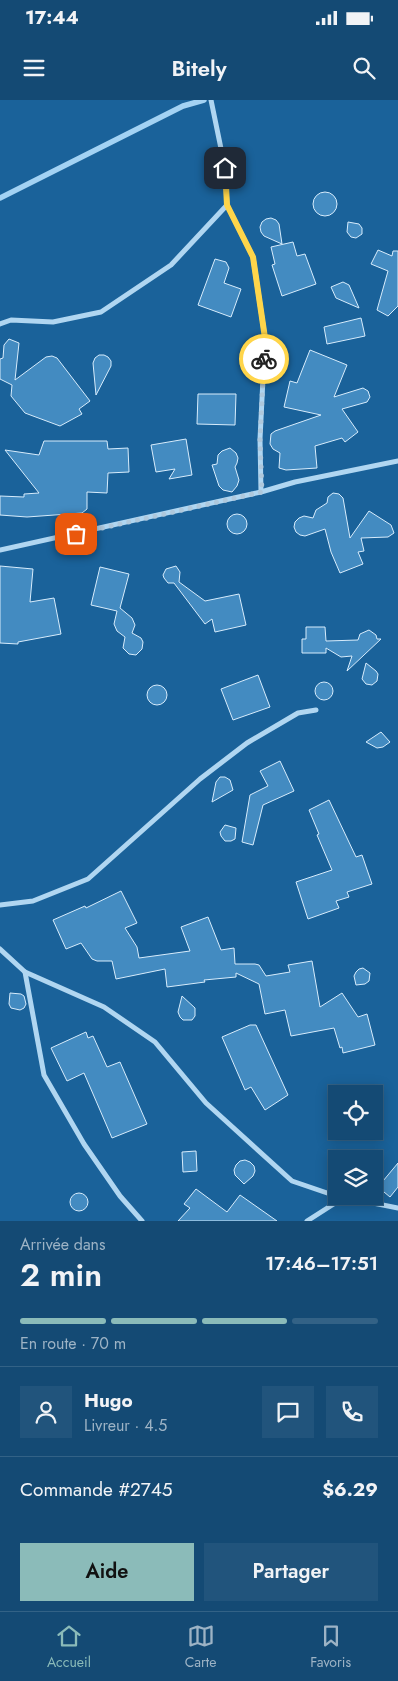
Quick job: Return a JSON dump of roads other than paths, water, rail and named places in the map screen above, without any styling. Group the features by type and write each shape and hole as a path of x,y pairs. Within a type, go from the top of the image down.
{"street":[{"path":"211,100 225,168 227,205 253,257 265,338 260,439 262,492"},
{"path":"0,324 11,320 53,322 101,312 171,265 227,205"},
{"path":"0,550 262,492 295,482 398,461"},
{"path":"0,905 33,901 88,879 200,779 246,743 298,713 316,710"},
{"path":"0,949 25,972 104,1007 155,1042 206,1103 292,1181 328,1193"},
{"path":"25,972 44,1075 84,1144 120,1196 142,1221"},
{"path":"307,1221 328,1205"},
{"path":"382,1205 398,1208"}],"waterway":[{"path":"0,198 183,106 204,100"}]}
